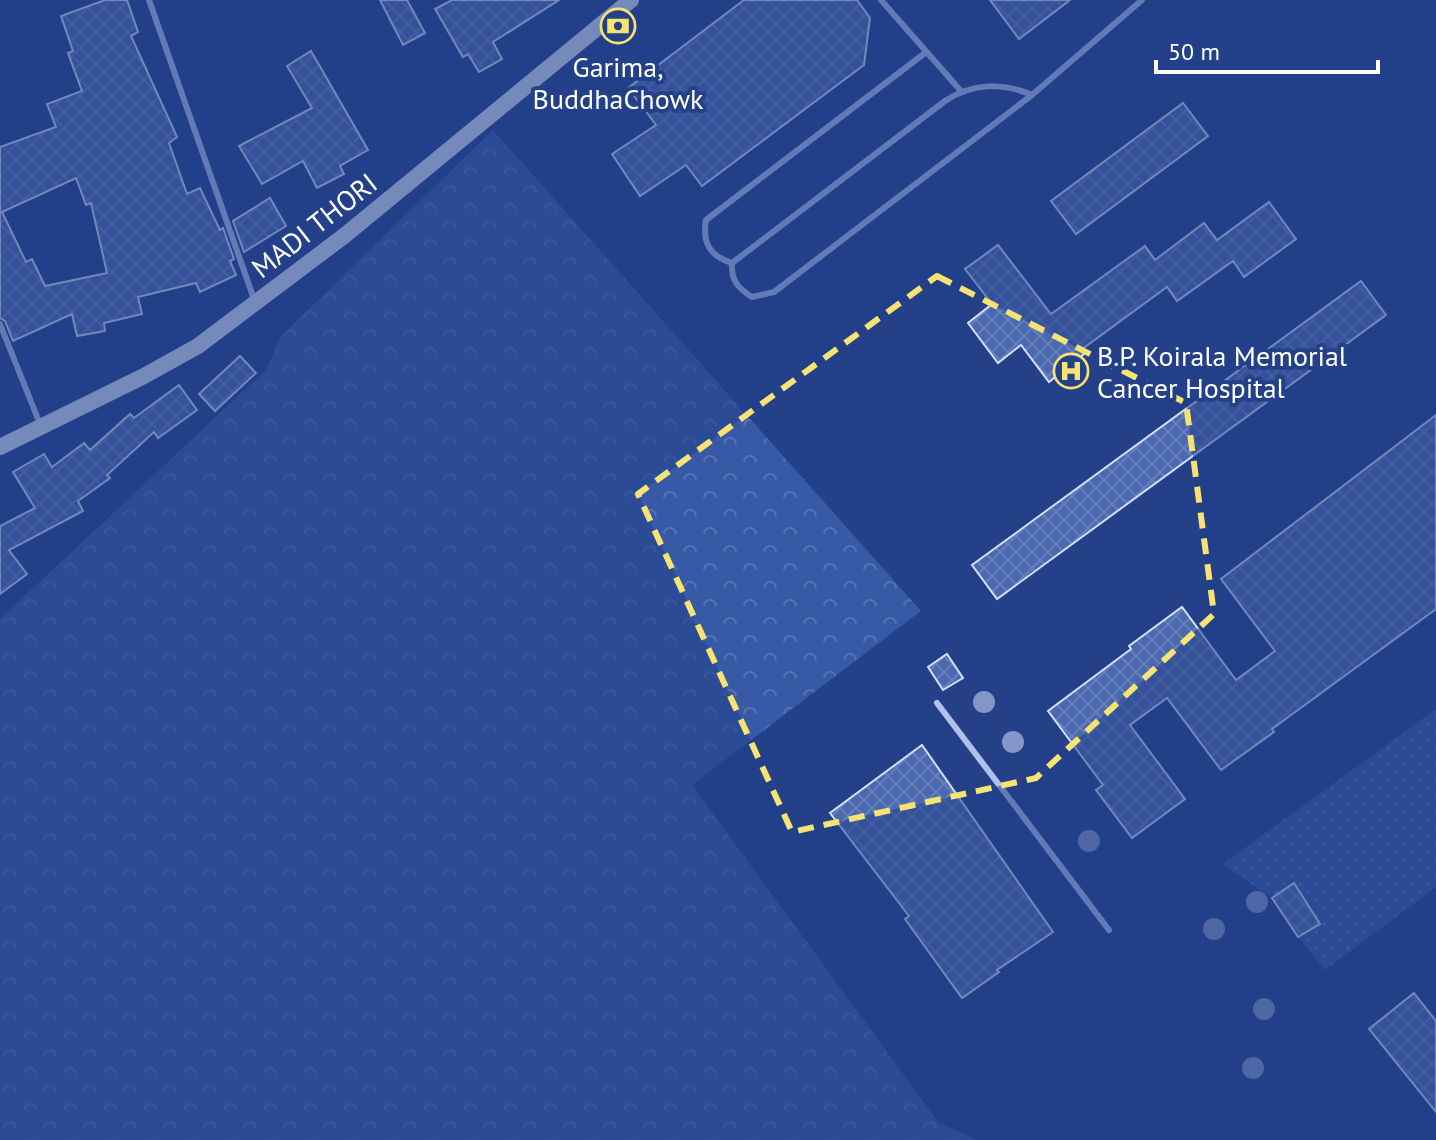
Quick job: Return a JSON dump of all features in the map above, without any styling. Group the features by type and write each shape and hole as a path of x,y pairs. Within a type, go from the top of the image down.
{"main road":[{"name":"MADI THORI","path":"0,447 198,346 344,236 631,0"}],"lane":[{"path":"149,0 256,304"},
{"path":"881,0 961,91"},
{"path":"1032,95 1013,87 980,87 961,91 732,263 731,276 739,289 752,297 774,292 1032,95 1142,0"},
{"path":"732,263 716,256 708,246 704,234 706,220 925,53"},
{"path":"0,324 42,427"},
{"path":"937,703 1109,930"}],"highlighted area":[{"path":"937,276 1186,403 1214,614 1036,778 792,832 638,494"}],"green space":[{"path":"493,130 921,611 692,785 939,1123 977,1140 0,1140 0,619 266,370 281,336"},
{"path":"1436,709 1436,887 1325,970 1298,937 1320,923 1293,884 1272,898 1223,864"}],"building":[{"path":"105,0 127,0 138,32 131,36 177,137 169,143 187,194 200,188 220,230 223,228 236,275 200,292 196,283 138,297 142,314 104,323 105,331 77,336 72,314 13,341 5,321 0,318 0,147 56,127 47,104 82,91 68,53 73,51 61,16","holes":["76,178 86,205 91,203 107,273 45,286 32,259 26,262 2,212"]},
{"path":"380,0 407,0 425,33 403,45"},
{"path":"452,0 559,0 493,42 502,59 479,72 468,54 463,57 435,9"},
{"path":"744,0 857,0 870,18 864,65 702,186 686,165 640,196 612,154 656,125 628,88"},
{"path":"990,0 1070,0 1019,39"},
{"path":"311,51 368,150 340,166 344,174 317,188 303,161 262,184 239,146 312,108 287,66"},
{"path":"1183,103 1208,136 1076,234 1051,201"},
{"path":"270,198 286,226 244,252 233,221"},
{"path":"1269,202 1296,239 1244,277 1233,261 1177,301 1167,287 1081,350 1084,354 1049,382 1021,345 998,363 968,323 992,304 965,269 998,245 1051,314 1145,246 1155,260 1204,223 1217,240"},
{"path":"1361,281 1386,315 997,599 972,565"},
{"path":"240,356 256,373 215,411 199,394"},
{"path":"179,385 197,410 158,438 154,432 107,475 110,478 78,501 83,511 9,550 27,574 0,594 0,526 35,508 13,472 44,454 52,467 84,443 90,450 130,414 134,418"},
{"path":"1436,415 1436,609 1221,770 1167,698 1130,725 1185,799 1132,838 1096,790 1103,785 1048,711 1182,607 1236,680 1275,651 1221,579"},
{"path":"947,654 963,678 943,690 928,667"},
{"path":"922,745 1053,932 962,998 905,919 909,916 830,813"},
{"path":"1294,883 1320,924 1298,937 1272,898"},
{"path":"1414,993 1436,1021 1436,1112 1369,1029"}],"place":[{"name":"Garima, BuddhaChowk","path":"618,26"},
{"name":"B.P. Koirala Memorial Cancer Hospital","path":"1071,371"}]}
